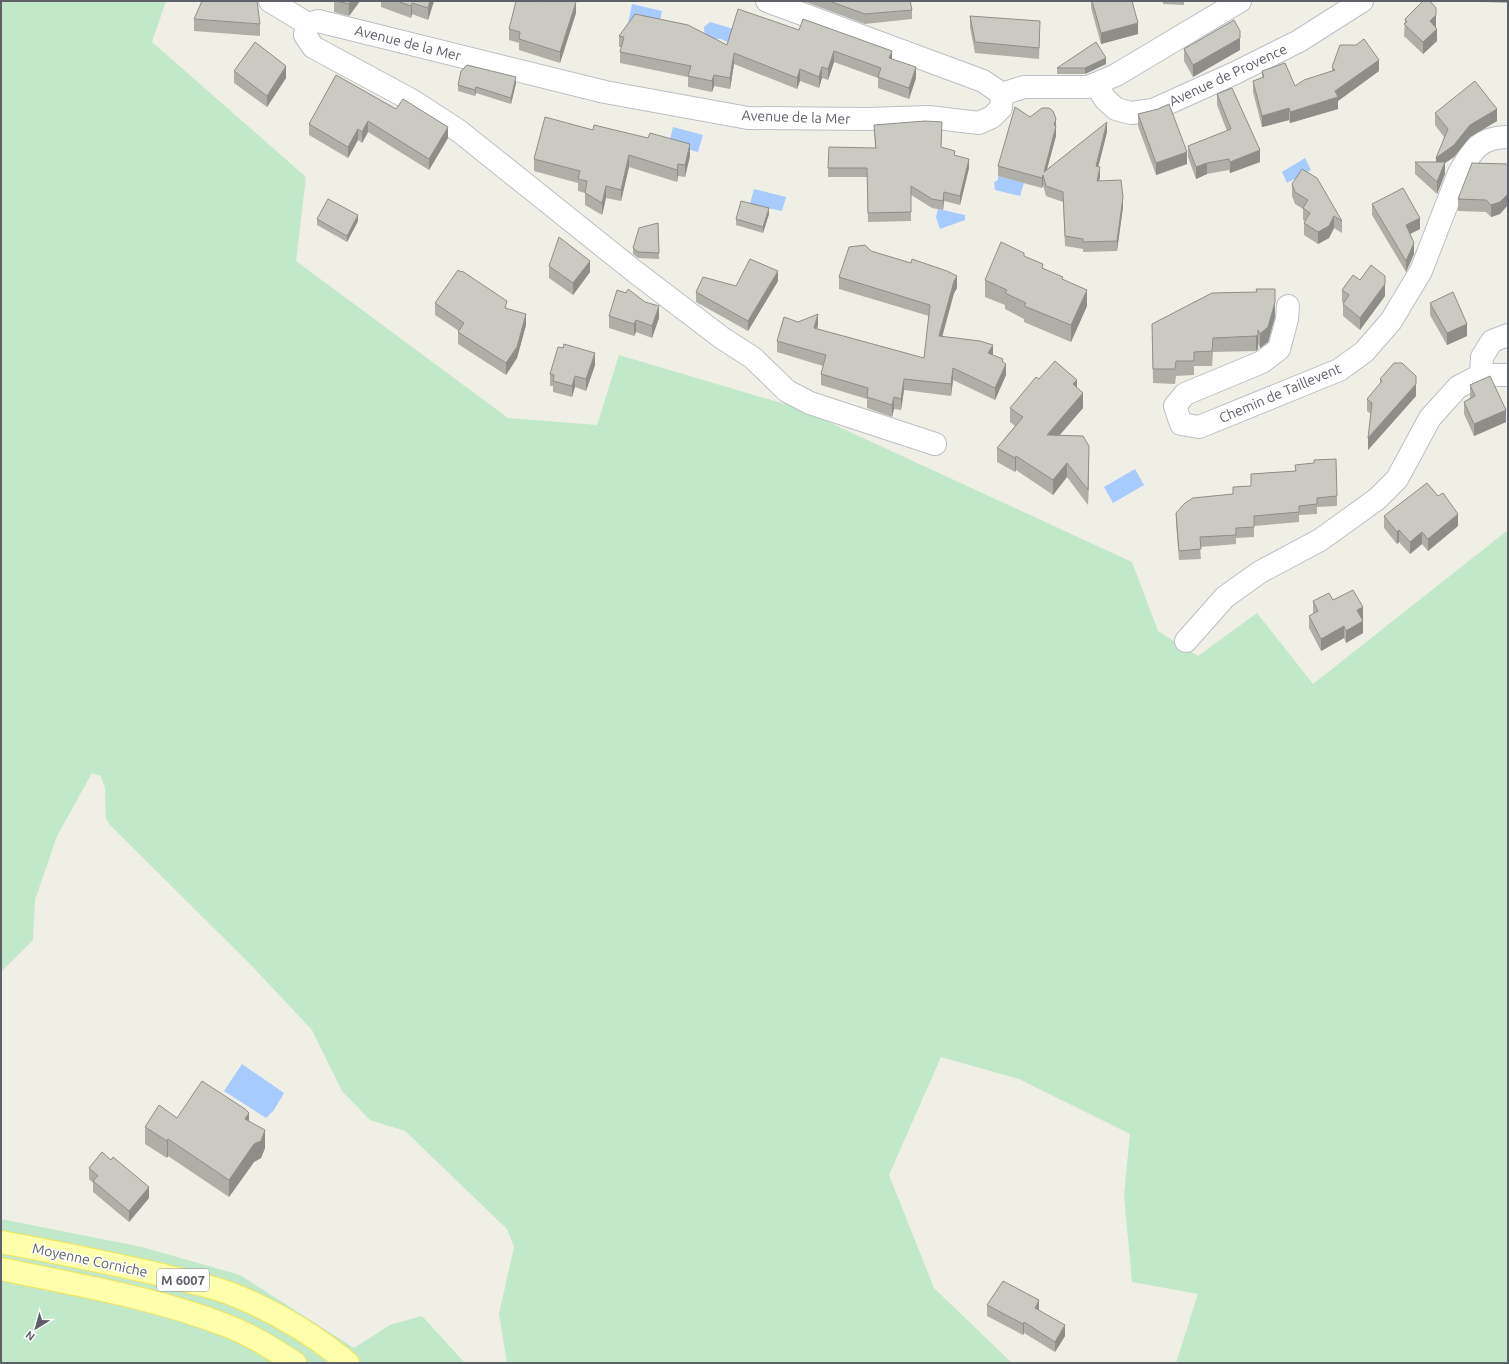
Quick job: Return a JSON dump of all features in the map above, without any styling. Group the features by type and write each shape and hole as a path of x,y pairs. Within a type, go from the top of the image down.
{"main road":[{"name":"Moyenne Corniche","path":"1,1242 124,1266 211,1287 245,1299 277,1316 327,1346 348,1363"},
{"name":"Moyenne Corniche","path":"1,1269 145,1299 185,1311 227,1326 295,1363"}],"street":[{"path":"270,1 308,24 305,36 313,47 413,101 459,130 634,270 722,338 753,358 778,380 787,391 810,403 935,444"},
{"path":"768,1 983,81 1002,94 1024,87 1092,85 1116,75 1240,1"},
{"name":"Avenue de Provence","path":"1092,85 1116,109 1131,112 1153,110 1235,73 1299,41 1362,1"},
{"name":"Avenue de la Mer","path":"308,24 318,21 605,92 748,118 867,119 929,117 979,124 992,117 1000,108 1002,94"},
{"name":"Chemin de Taillevent","path":"1288,306 1287,319 1279,349 1262,362 1184,394 1175,406 1181,424 1199,427 1339,370 1364,352 1391,321 1421,271 1458,173 1468,158 1477,145 1501,137 1508,137"},
{"path":"1481,375 1482,357 1492,341 1508,335"},
{"path":"1186,640 1225,598 1260,572 1320,540 1377,499 1396,479 1430,418 1458,387 1481,375 1508,375"}],"green space":[{"path":"1,1 166,1 152,42 306,177 296,261 508,418 597,425 619,355 798,408 1132,562 1158,631 1198,656 1257,613 1313,684 1508,530 1508,1363 1176,1363 1198,1294 1132,1282 1124,1195 1130,1134 1019,1079 941,1057 889,1175 934,1288 1012,1363 507,1363 499,1314 514,1247 507,1229 405,1131 370,1120 342,1091 312,1030 249,963 110,825 106,818 105,788 101,776 92,773 57,836 35,900 33,940 1,972"},
{"path":"1,1219 142,1247 240,1275 354,1348 390,1325 422,1316 465,1363 1,1363"}],"water":[{"path":"632,4 662,11 659,25 628,24"},
{"path":"710,22 737,30 731,44 721,39 705,38 704,27"},
{"path":"673,127 703,135 698,152 669,144"},
{"path":"1305,158 1311,170 1287,183 1282,172"},
{"path":"998,176 1024,183 1020,196 995,190 994,182 998,180"},
{"path":"754,189 786,197 782,211 750,204"},
{"path":"938,209 965,215 965,220 940,229 936,217"},
{"path":"1135,469 1144,485 1113,503 1104,487"},
{"path":"242,1064 284,1093 274,1110 266,1118 224,1091"}],"building":[{"path":"202,1 257,1 260,24 194,19"},
{"path":"336,1 351,1 349,4"},
{"path":"397,1 430,1 428,8 412,3 411,6"},
{"path":"516,1 576,2 560,52 519,39 520,32 509,29"},
{"path":"829,1 910,1 912,10 865,14"},
{"path":"1092,1 1132,1 1138,23 1101,33"},
{"path":"1423,1 1430,1 1436,8 1436,15 1430,21 1437,29 1423,42 1404,24 1407,22 1405,19"},
{"path":"738,9 799,30 803,19 892,51 889,58 916,67 909,88 878,77 881,68 834,51 828,69 822,67 819,77 800,69 797,78 734,53 730,78 714,75 712,81 688,76 691,66 620,52 624,37 619,36 635,14 688,25 727,45"},
{"path":"970,16 1040,21 1039,48 975,42"},
{"path":"1234,20 1240,31 1240,38 1193,65 1184,49"},
{"path":"1364,39 1379,60 1335,91 1338,97 1290,112 1289,108 1262,116 1253,81 1264,77 1262,71 1285,63 1295,86 1304,80 1335,70 1332,67 1340,45 1356,45"},
{"path":"255,42 286,66 267,96 234,71"},
{"path":"1096,42 1106,58 1085,68 1057,68"},
{"path":"467,65 516,77 511,98 476,87 475,90 458,85 461,71"},
{"path":"336,75 396,109 403,99 448,127 429,159 368,121 362,132 358,129 348,147 309,124"},
{"path":"1475,81 1497,109 1470,125 1454,145 1436,158 1448,129 1435,113"},
{"path":"1232,88 1260,150 1230,162 1229,159 1207,163 1196,167 1188,146 1231,129 1217,94"},
{"path":"1169,104 1187,152 1156,163 1138,114 1158,109"},
{"path":"1015,107 1030,117 1042,108 1049,108 1053,111 1056,119 1054,125 1056,126 1044,172 1107,122 1096,166 1100,167 1097,181 1121,180 1123,197 1117,241 1083,242 1083,239 1065,236 1063,192 1046,186 1043,175 1042,178 998,166"},
{"path":"545,117 593,130 594,125 648,138 650,133 690,144 685,165 678,164 677,170 629,155 621,190 606,186 602,203 585,193 587,181 578,179 580,171 534,159"},
{"path":"925,121 942,122 941,147 955,151 954,155 969,159 960,196 944,192 943,201 932,199 911,186 911,212 868,213 867,168 828,168 829,147 876,148 874,125"},
{"path":"1415,162 1445,162 1437,182"},
{"path":"1472,163 1508,164 1508,195 1500,202 1491,205 1486,200 1458,199"},
{"path":"1302,169 1317,178 1342,221 1334,216 1329,226 1318,232 1304,223 1310,213 1303,208 1308,200 1295,192 1292,184"},
{"path":"1403,188 1420,218 1406,225 1414,243 1406,261 1372,204"},
{"path":"328,199 358,215 347,236 317,219"},
{"path":"741,201 769,208 763,227 736,219"},
{"path":"658,223 659,253 638,252 633,248 639,228"},
{"path":"559,237 590,261 573,283 549,266"},
{"path":"1001,242 1024,253 1024,256 1043,264 1042,268 1087,290 1071,325 1024,306 1026,303 1005,293 1007,290 985,280"},
{"path":"865,245 871,251 911,263 912,259 957,276 954,281 939,336 980,341 993,345 988,353 1003,359 1002,361 1006,364 995,388 953,368 951,384 904,379 901,399 894,397 892,405 867,397 868,388 821,374 826,355 777,341 784,317 798,322 818,314 814,328 924,358 930,305 839,277 849,247"},
{"path":"750,259 778,271 748,321 696,292 703,277 736,286"},
{"path":"1371,265 1385,276 1385,284 1360,318 1343,304 1349,295 1342,290 1353,275 1360,280"},
{"path":"458,270 461,272 462,271 507,301 505,308 526,314 517,347 506,363 458,332 464,323 435,303"},
{"path":"628,289 645,302 659,306 652,326 636,320 634,324 609,316 617,290 626,293"},
{"path":"1256,289 1275,289 1275,302 1268,327 1260,334 1258,330 1258,335 1256,336 1213,338 1212,351 1194,352 1194,361 1176,361 1175,369 1153,369 1152,324 1212,293 1257,292"},
{"path":"1453,292 1467,324 1447,333 1430,303"},
{"path":"564,344 595,353 586,379 575,376 572,386 553,381 554,375 550,374 558,347 563,348"},
{"path":"1055,361 1077,380 1073,384 1083,393 1047,435 1083,436 1089,446 1088,490 1067,463 1053,480 1016,456 1015,458 997,448 1023,417 1010,408 1036,377 1039,379"},
{"path":"1394,363 1402,363 1416,376 1416,384 1368,438 1372,403 1367,399 1382,381 1380,379"},
{"path":"1490,376 1506,410 1474,424 1464,402 1475,396 1470,385"},
{"path":"1336,459 1337,496 1317,498 1317,504 1299,506 1299,512 1254,516 1254,527 1236,528 1236,535 1200,537 1201,549 1179,551 1176,513 1185,503 1193,498 1233,494 1233,487 1251,486 1251,474 1296,471 1295,465 1314,463 1314,460"},
{"path":"1427,483 1438,496 1443,493 1458,514 1428,539 1422,532 1410,542 1399,530 1397,532 1384,516"},
{"path":"1353,590 1363,607 1357,610 1363,621 1346,631 1344,626 1321,639 1309,616 1318,611 1313,601 1329,593 1333,600"},
{"path":"202,1081 245,1109 249,1113 245,1119 265,1130 261,1141 254,1144 229,1180 168,1139 167,1141 145,1127 159,1105 177,1118"},
{"path":"102,1152 111,1160 113,1157 149,1187 129,1211 93,1181 98,1176 89,1168"},
{"path":"1003,1281 1039,1300 1035,1308 1065,1325 1055,1342 1024,1322 1023,1324 987,1305"}]}
